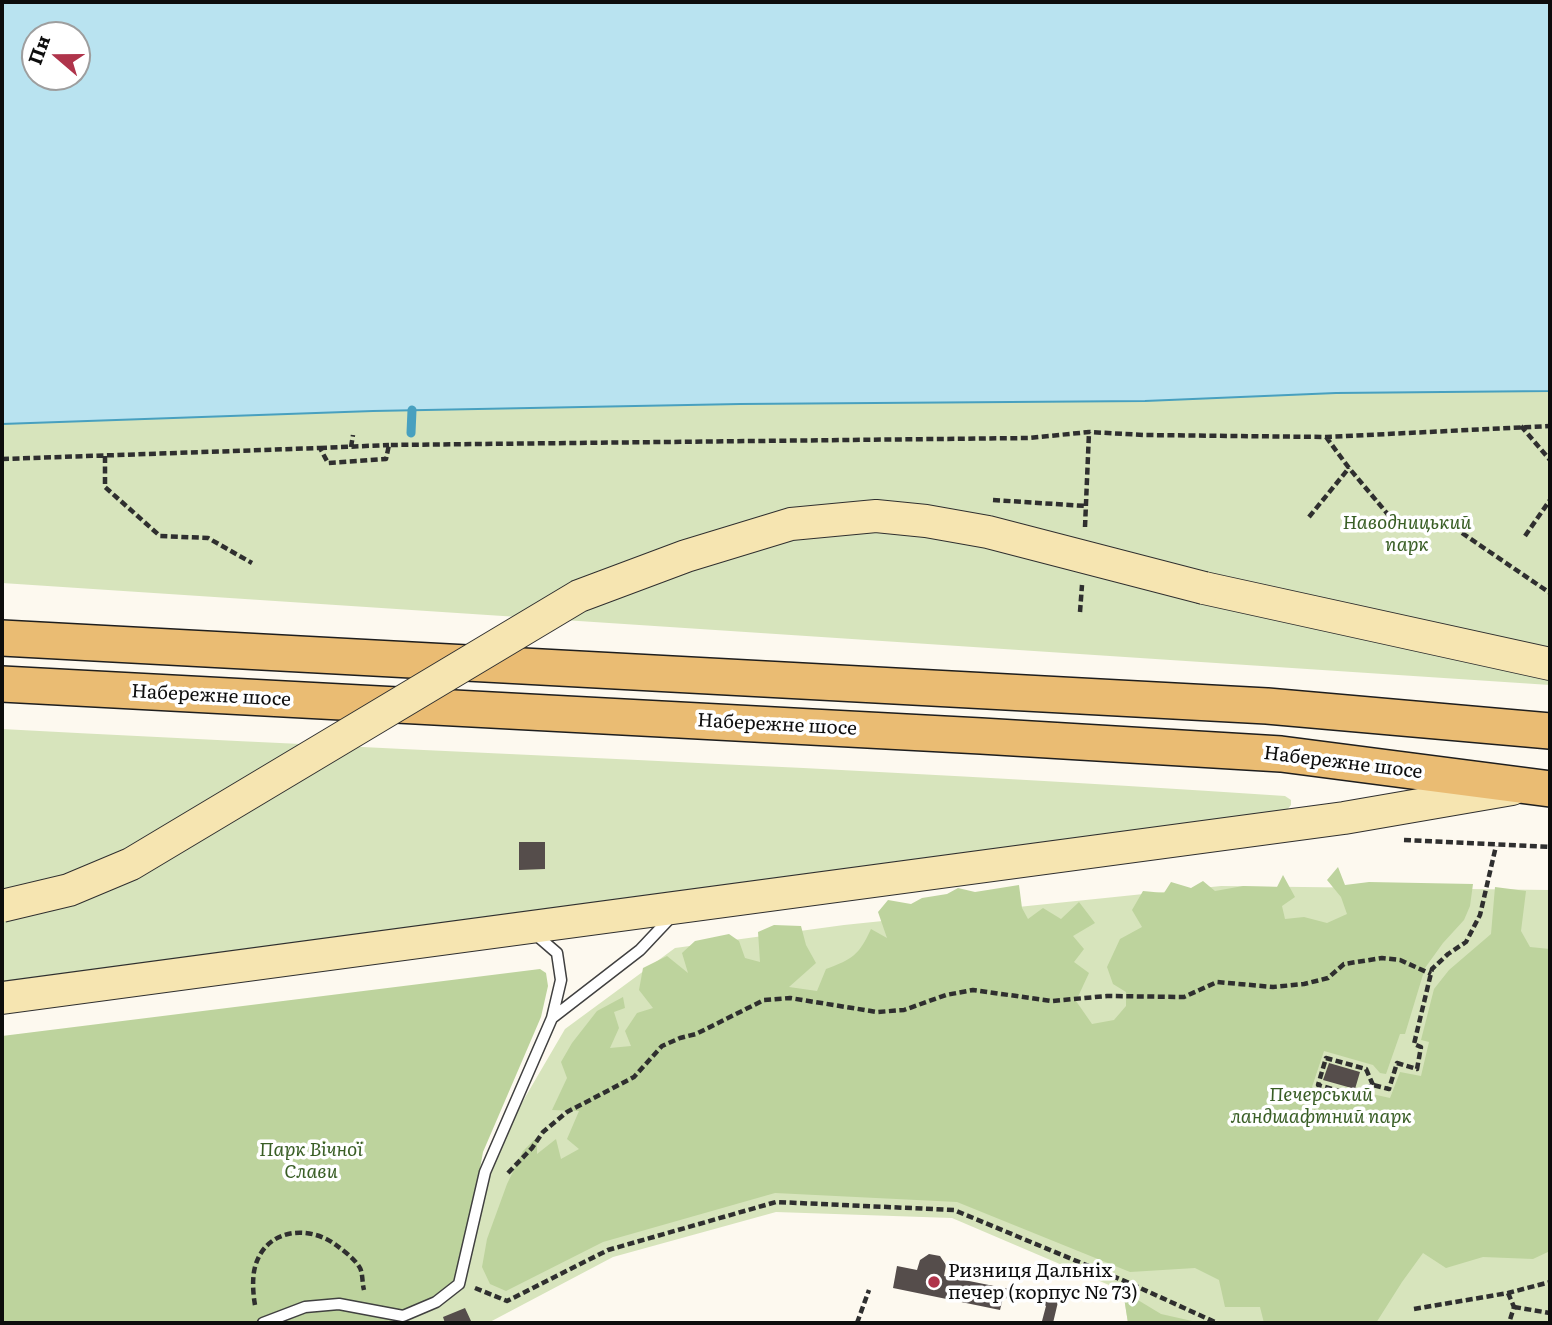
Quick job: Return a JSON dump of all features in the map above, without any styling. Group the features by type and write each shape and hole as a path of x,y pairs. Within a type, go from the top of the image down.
{"main road":[{"path":"2,906 69,890 131,864 579,596 686,555 791,524 876,516 926,521 988,532 1204,588 1550,664"},
{"path":"2,638 1239,705 1550,731"},
{"name":"Набережне шосе","path":"2,684 1282,754 1539,788"},
{"path":"2,998 1344,818 1539,788"}],"lane":[{"path":"552,1018 640,950 680,908"},
{"path":"260,1318 305,1307 339,1304 403,1316 436,1302 459,1284 485,1172 552,1018 561,979 557,953 528,928"}],"path":[{"path":"1521,426 1550,460"},
{"path":"2,459 389,445 1029,438 1089,432 1326,437 1550,426"},
{"path":"1085,530 1089,432"},
{"path":"351,447 353,435"},
{"path":"1326,437 1401,530"},
{"path":"320,448 328,463 386,459 389,445"},
{"path":"106,456 105,486 160,536 208,538 252,563"},
{"path":"1309,517 1349,468"},
{"path":"1525,536 1550,500"},
{"path":"1462,533 1550,593"},
{"path":"1373,1085 1366,1069 1326,1058 1318,1085 1353,1095 1373,1085 1389,1089 1397,1063 1417,1069 1421,1047 1414,1045 1432,969 1466,942 1480,915 1496,846"},
{"path":"503,1179 543,1132 566,1112 634,1077 663,1046 772,999 790,998 877,1012 904,1010 946,995 973,990 1052,1001 1107,996 1184,997 1217,982 1273,986 1304,984 1328,978 1344,964 1382,958 1400,960 1431,974"},
{"path":"459,1284 507,1301 608,1250 776,1202 941,1209 954,1210 979,1220 1217,1323"},
{"path":"260,1318 253,1295 255,1266 276,1238 293,1232 311,1233 330,1240 346,1252 360,1268 367,1310"},
{"path":"1414,1308 1508,1293 1550,1282"},
{"path":"857,1323 869,1290"},
{"path":"1508,1293 1514,1307 1509,1323"},
{"path":"1514,1307 1550,1313"}],"green space":[{"name":"Наводницький парк","path":"1550,391 1550,685 2,583 2,424 373,411 740,404 1145,401 1336,393"},
{"path":"2,729 1125,786 1285,796 1291,800 1291,805 1286,811 2,984"},
{"name":"Печерський ландшафтний парк","path":"1338,867 1345,885 1369,882 1473,884 1470,906 1464,920 1425,968 1405,1034 1400,1034 1386,1074 1380,1073 1373,1065 1324,1051 1312,1087 1356,1100 1372,1094 1390,1098 1400,1072 1421,1076 1429,1042 1421,1040 1434,989 1449,970 1491,934 1495,887 1526,891 1521,931 1530,947 1550,949 1550,1251 1533,1259 1483,1257 1446,1268 1423,1253 1376,1323 1264,1323 1260,1307 1225,1307 1219,1280 1195,1268 1130,1272 957,1202 775,1193 603,1242 506,1291 490,1284 482,1267 487,1239 507,1184 523,1151 537,1137 537,1154 556,1139 561,1159 579,1149 567,1139 579,1111 552,1110 567,1078 561,1062 572,1043 597,1011 623,997 625,1008 614,1012 619,1028 610,1048 631,1046 625,1031 637,1013 653,1008 639,990 643,968 667,956 688,973 682,953 695,941 729,934 739,941 745,958 760,962 758,932 774,925 801,926 806,945 816,963 789,987 817,991 826,969 854,955 871,929 887,938 878,912 888,900 911,904 922,898 947,894 958,888 975,892 1019,885 1022,908 1028,919 1043,908 1061,919 1079,902 1095,923 1073,936 1084,949 1074,962 1089,973 1076,1001 1092,1024 1114,1020 1126,1006 1126,992 1113,984 1107,967 1120,939 1142,927 1132,910 1143,891 1164,893 1171,882 1191,888 1203,881 1215,891 1243,886 1277,887 1283,875 1295,897 1282,906 1285,919 1304,917 1327,923 1347,914 1341,897 1327,880"},
{"name":"Печерський ландшафтний парк","path":"1221,886 1550,890 1550,1323 1128,1323 1123,1291 952,1218 776,1212 613,1257 488,1323 405,1323 403,1316 436,1302 492,1154 565,1029 675,948 844,925"},
{"name":"Парк Вічної Слави","path":"540,969 546,973 548,986 541,1017 483,1152 459,1284 403,1317 405,1323 2,1323 2,1036"},
{"path":"1123,1291 1161,1314 1201,1323 1128,1323"}],"water":[{"path":"2,2 1550,2 1550,391 1336,393 1145,401 740,404 373,411 2,424"}],"building":[{"path":"519,842 545,842 545,869 519,870"},
{"path":"1329,1063 1360,1072 1355,1089 1323,1080"},
{"name":"Ризниця Дальніх печер (корпус № 73)","path":"929,1254 940,1256 946,1265 944,1276 1004,1288 1047,1292 1058,1302 1053,1323 1038,1323 1042,1321 1046,1306 1041,1301 1003,1298 1000,1310 893,1288 897,1266 917,1270 920,1260"},
{"path":"465,1308 471,1321 445,1323 443,1317"}],"waterway":[{"path":"411,433 412,410"}],"place":[{"name":"Ризниця Дальніх печер (корпус № 73)","path":"934,1282"}]}
